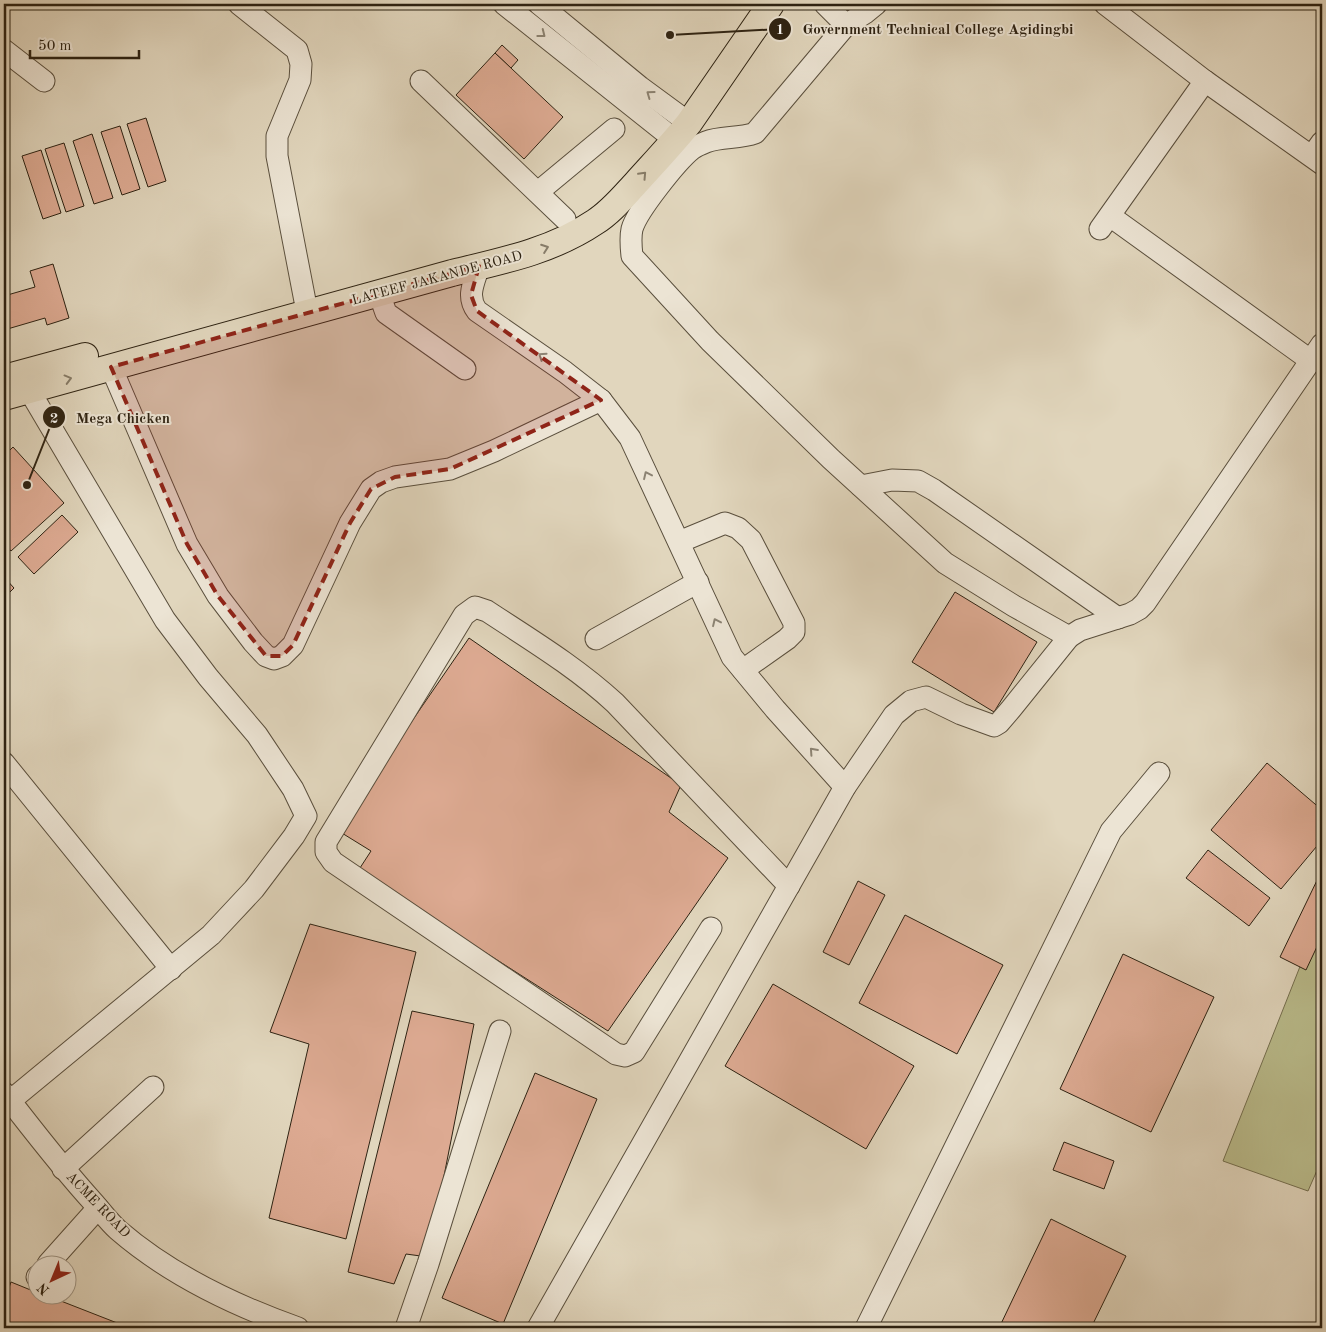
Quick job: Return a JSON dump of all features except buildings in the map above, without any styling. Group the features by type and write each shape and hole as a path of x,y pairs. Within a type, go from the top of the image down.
{"main road":[{"name":"LATEEF JAKANDE ROAD","path":"4,378 21,372 305,300 489,248 551,227 586,207 675,126 753,4"},
{"name":"LATEEF JAKANDE ROAD","path":"4,397 520,256 558,243 595,222 610,210 770,4"}],"street":[{"path":"239,4 297,50 301,64 300,80 277,136 277,156 305,300"},
{"path":"504,4 675,126"},
{"path":"539,4 640,87 675,126"},
{"path":"825,4 846,25"},
{"path":"876,4 866,13 846,25 755,133 745,137 709,141 694,147 680,160 637,217 630,242 632,256 710,341 861,486 945,563 1014,606 1069,637"},
{"path":"1105,4 1205,81 1319,154"},
{"path":"4,50 44,81"},
{"path":"421,81 565,219"},
{"path":"538,1328 845,787 894,715 911,701 926,698 994,726 1011,709 1069,637 1080,630 1139,609 1158,587 1316,352 1105,223 1205,81"},
{"path":"538,192 614,129"},
{"path":"478,266 470,295 472,304 477,311 565,372 601,400 630,438 732,657 775,709 845,787"},
{"path":"379,293 386,313 465,369"},
{"path":"111,367 187,544 218,596 253,642 266,656 274,659 282,656 293,645 350,523 371,489 381,482 395,477 450,469 494,451 601,400"},
{"path":"7,1097 171,969 211,935 254,889 294,836 306,816 292,789 257,736 208,677 165,620 30,390"},
{"path":"861,486 892,480 918,481 934,490 1118,618"},
{"path":"679,542 725,522 738,528 751,540 794,623 794,632 743,670"},
{"path":"596,639 698,582"},
{"path":"711,928 634,1052 625,1056 616,1054 333,862 326,852 326,842 464,615 475,607 487,611 593,683 615,703 789,886"},
{"path":"4,763 171,969"},
{"path":"866,1328 1111,831 1159,773"},
{"path":"406,1328 500,1031"},
{"path":"63,1169 153,1087"},
{"name":"ACME ROAD","path":"7,1097 63,1169 117,1229 152,1257 251,1320 298,1328"},
{"path":"57,1254 98,1208"}],"highlighted area":[{"path":"479,266 471,295 477,311 601,400 450,469 395,477 371,489 350,523 293,645 282,656 266,656 218,596 187,544 111,367"}],"green space":[{"path":"1322,911 1322,1159 1308,1191 1223,1161"}],"place":[{"name":"Government Technical College Agidingbi","path":"670,35"},
{"name":"Mega Chicken","path":"27,485"}]}
